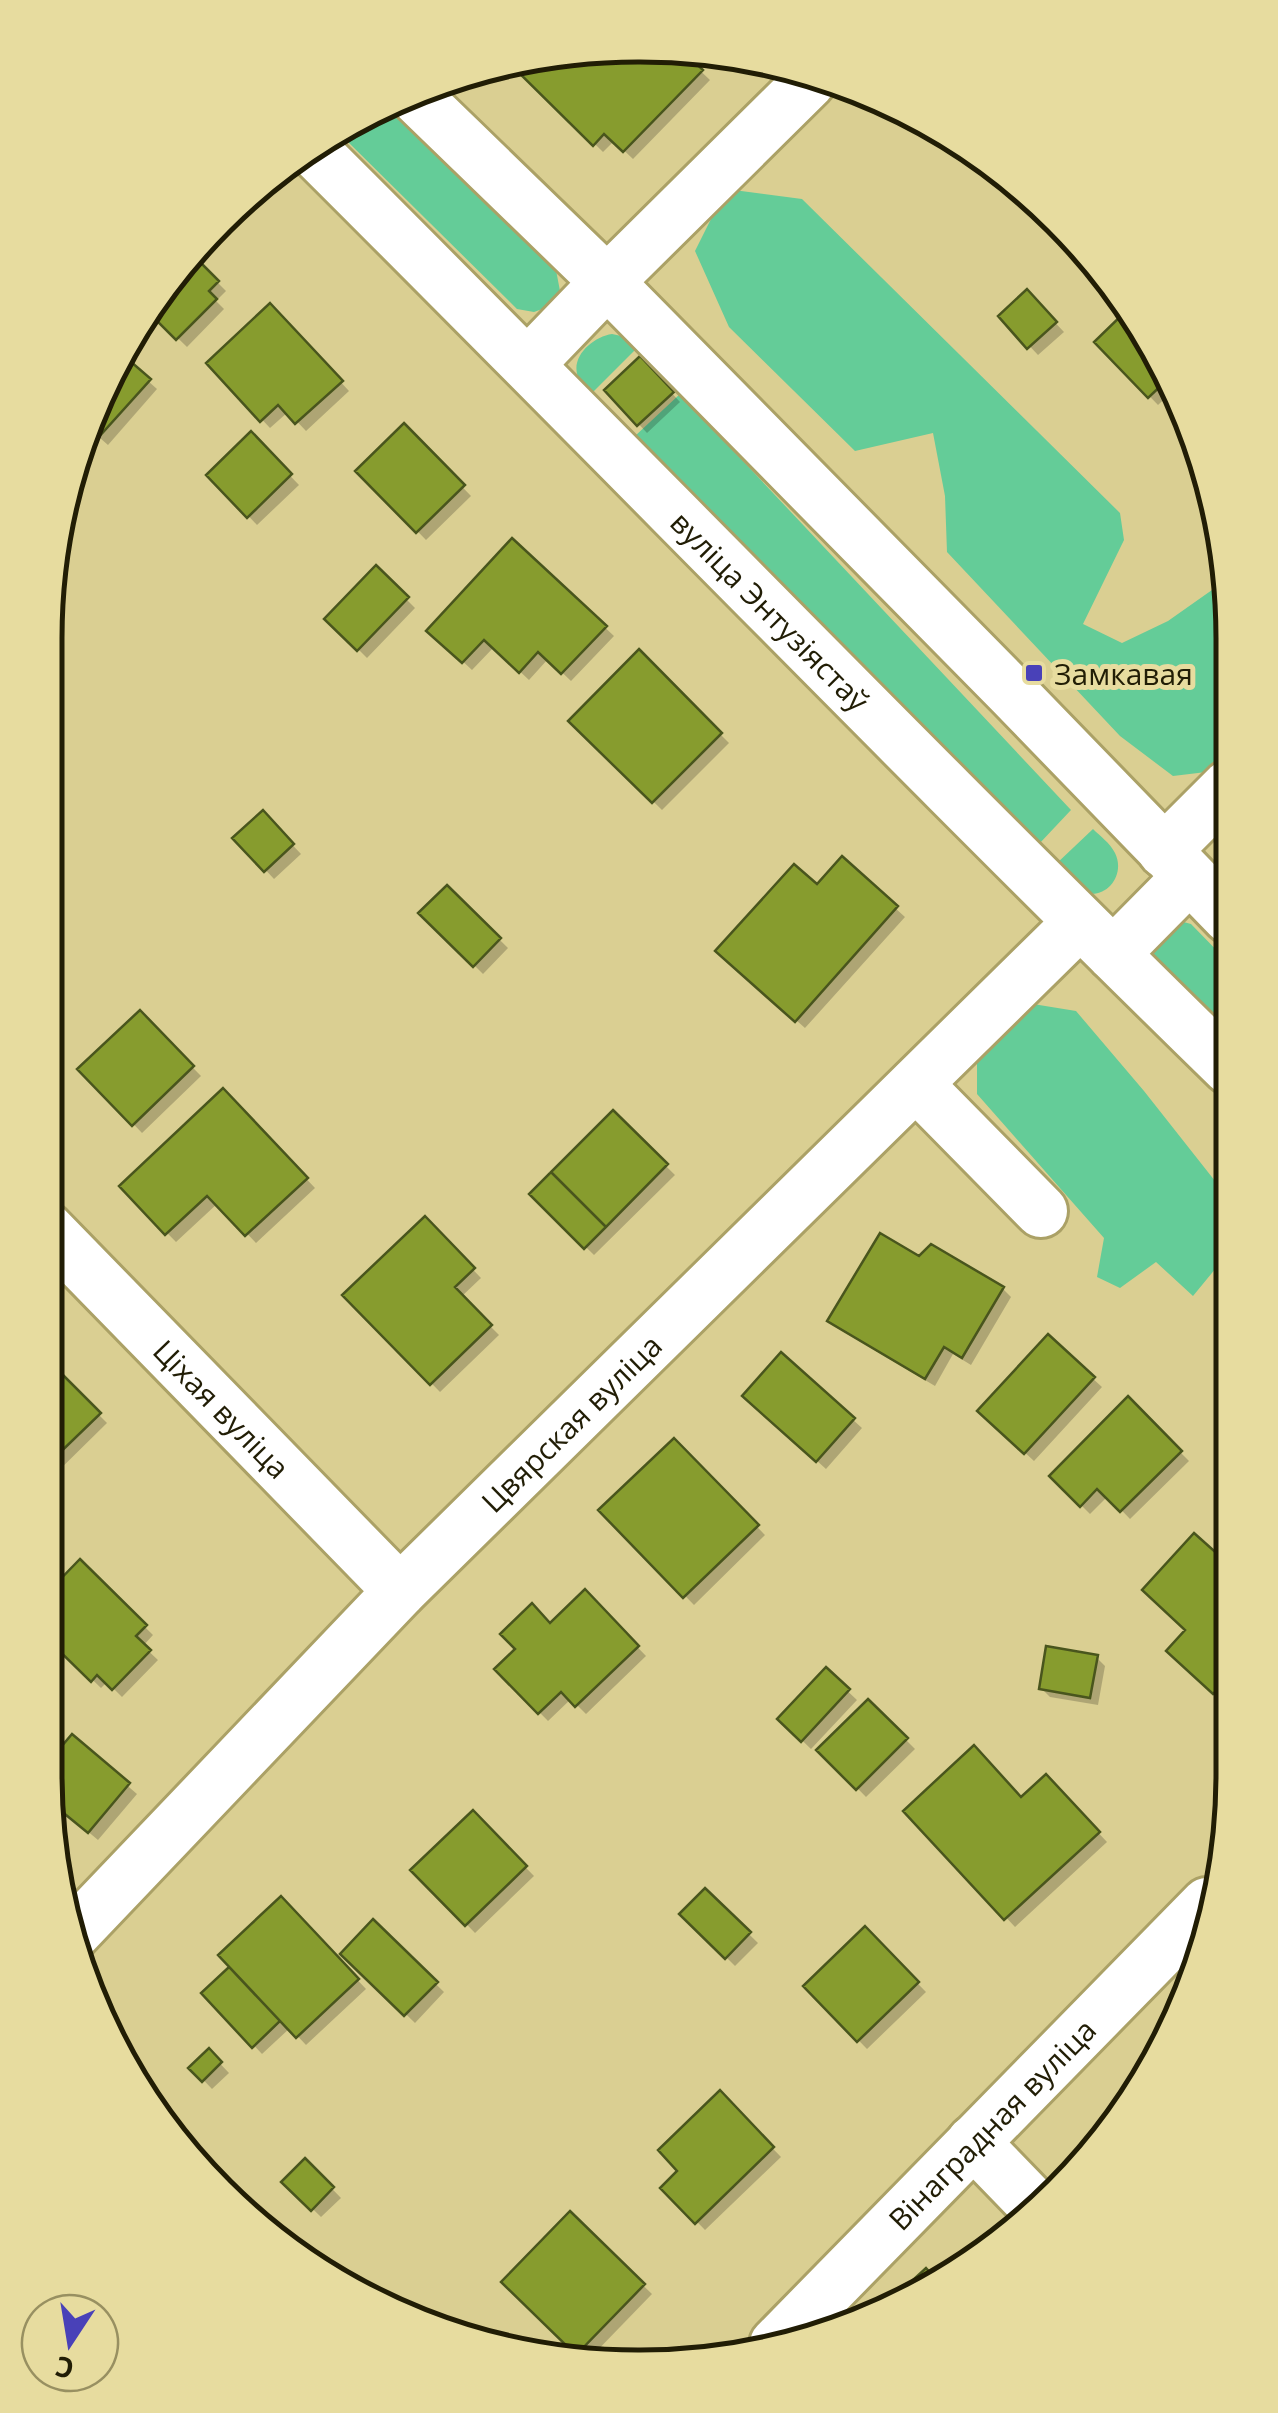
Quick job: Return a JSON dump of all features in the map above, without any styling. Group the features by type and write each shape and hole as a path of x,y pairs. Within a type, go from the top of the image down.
{"street":[{"path":"528,364 804,87"},
{"path":"423,104 607,282 1216,904"},
{"name":"вуліца Энтузіястаў","path":"321,158 1216,1054"},
{"name":"Цвярская вуліца","path":"82,1924 400,1591 916,1084 1097,938 1177,864 1216,804"},
{"path":"916,1084 1041,1211"},
{"name":"Ціхая вуліца","path":"62,1244 400,1591"},
{"name":"Вінаградная вуліца","path":"789,2331 1198,1913"},
{"path":"973,2142 1028,2199"}],"green space":[{"path":"398,116 556,270 560,291 553,305 534,312 517,309 348,142"},
{"path":"726,189 802,199 1120,513 1124,540 1083,624 1122,643 1168,621 1213,591 1216,771 1173,776 1120,736 947,552 945,496 933,433 855,451 729,327 695,251"},
{"path":"612,334 626,337 637,348 592,393 577,373 579,357 590,344"},
{"path":"680,394 1071,810 1039,844 635,436"},
{"path":"1093,829 1110,846 1118,862 1110,886 1095,894 1077,889 1055,865"},
{"path":"1176,920 1191,924 1216,950 1216,1019 1154,955 1154,941"},
{"path":"1033,1004 1076,1011 1216,1182 1216,1268 1193,1296 1156,1262 1120,1288 1097,1277 1104,1238 977,1094 977,1047"}],"building":[{"path":"639,62 699,66 703,70 623,152 604,134 593,146 521,75 564,67"},
{"path":"202,264 219,281 209,291 217,299 176,340 158,322"},
{"path":"1027,289 1057,322 1027,349 998,316"},
{"path":"270,303 343,381 295,424 278,405 260,422 206,363"},
{"path":"1118,319 1158,388 1148,398 1094,342"},
{"path":"640,356 674,392 637,426 604,390"},
{"path":"133,364 151,379 99,436"},
{"path":"404,423 465,485 416,533 355,471"},
{"path":"251,431 292,474 247,518 206,475"},
{"path":"512,538 607,626 561,674 538,652 519,673 484,640 462,663 426,631"},
{"path":"376,565 409,597 357,651 324,619"},
{"path":"639,649 722,733 652,803 568,721"},
{"path":"263,810 294,844 264,872 232,838"},
{"path":"842,856 898,906 795,1022 715,951 794,864 817,884"},
{"path":"447,885 501,938 473,967 418,913"},
{"path":"140,1010 194,1066 132,1126 77,1069"},
{"path":"223,1088 308,1178 245,1236 207,1196 165,1235 119,1186"},
{"path":"613,1110 668,1164 606,1227 551,1172"},
{"path":"551,1172 606,1227 584,1249 529,1194"},
{"path":"425,1216 475,1268 455,1287 492,1325 430,1385 342,1295"},
{"path":"880,1233 919,1256 931,1244 1004,1287 962,1358 944,1347 925,1379 827,1321"},
{"path":"1048,1334 1095,1377 1024,1454 977,1411"},
{"path":"781,1352 855,1418 816,1462 742,1396"},
{"path":"62,1374 101,1413 62,1451"},
{"path":"1128,1396 1182,1451 1120,1512 1097,1489 1080,1507 1049,1476"},
{"path":"674,1438 759,1525 683,1598 598,1510"},
{"path":"1194,1533 1216,1553 1213,1694 1166,1651 1185,1630 1142,1590"},
{"path":"80,1559 147,1625 136,1636 151,1650 112,1690 97,1675 91,1682 62,1654 62,1578"},
{"path":"585,1589 639,1646 575,1707 561,1692 538,1714 494,1669 515,1649 500,1634 532,1603 550,1623"},
{"path":"1046,1646 1098,1655 1090,1698 1039,1689"},
{"path":"826,1667 850,1689 801,1742 777,1719"},
{"path":"868,1699 908,1738 856,1790 816,1750"},
{"path":"72,1734 130,1783 88,1833 64,1813 62,1746"},
{"path":"974,1745 1021,1797 1046,1774 1100,1832 1004,1920 903,1811"},
{"path":"473,1810 527,1866 465,1926 410,1870"},
{"path":"705,1888 751,1932 725,1959 679,1914"},
{"path":"281,1896 359,1979 296,2038 218,1955"},
{"path":"373,1919 438,1982 404,2016 340,1954"},
{"path":"865,1926 919,1982 857,2042 803,1986"},
{"path":"229,1967 280,2021 252,2048 201,1993"},
{"path":"209,2048 222,2062 202,2082 188,2068"},
{"path":"720,2090 774,2147 695,2224 660,2188 677,2171 658,2150"},
{"path":"305,2158 334,2187 311,2211 281,2182"},
{"path":"570,2211 645,2284 583,2348 567,2346 501,2282"}],"place":[{"name":"Замкавая","path":"1034,673"}]}
